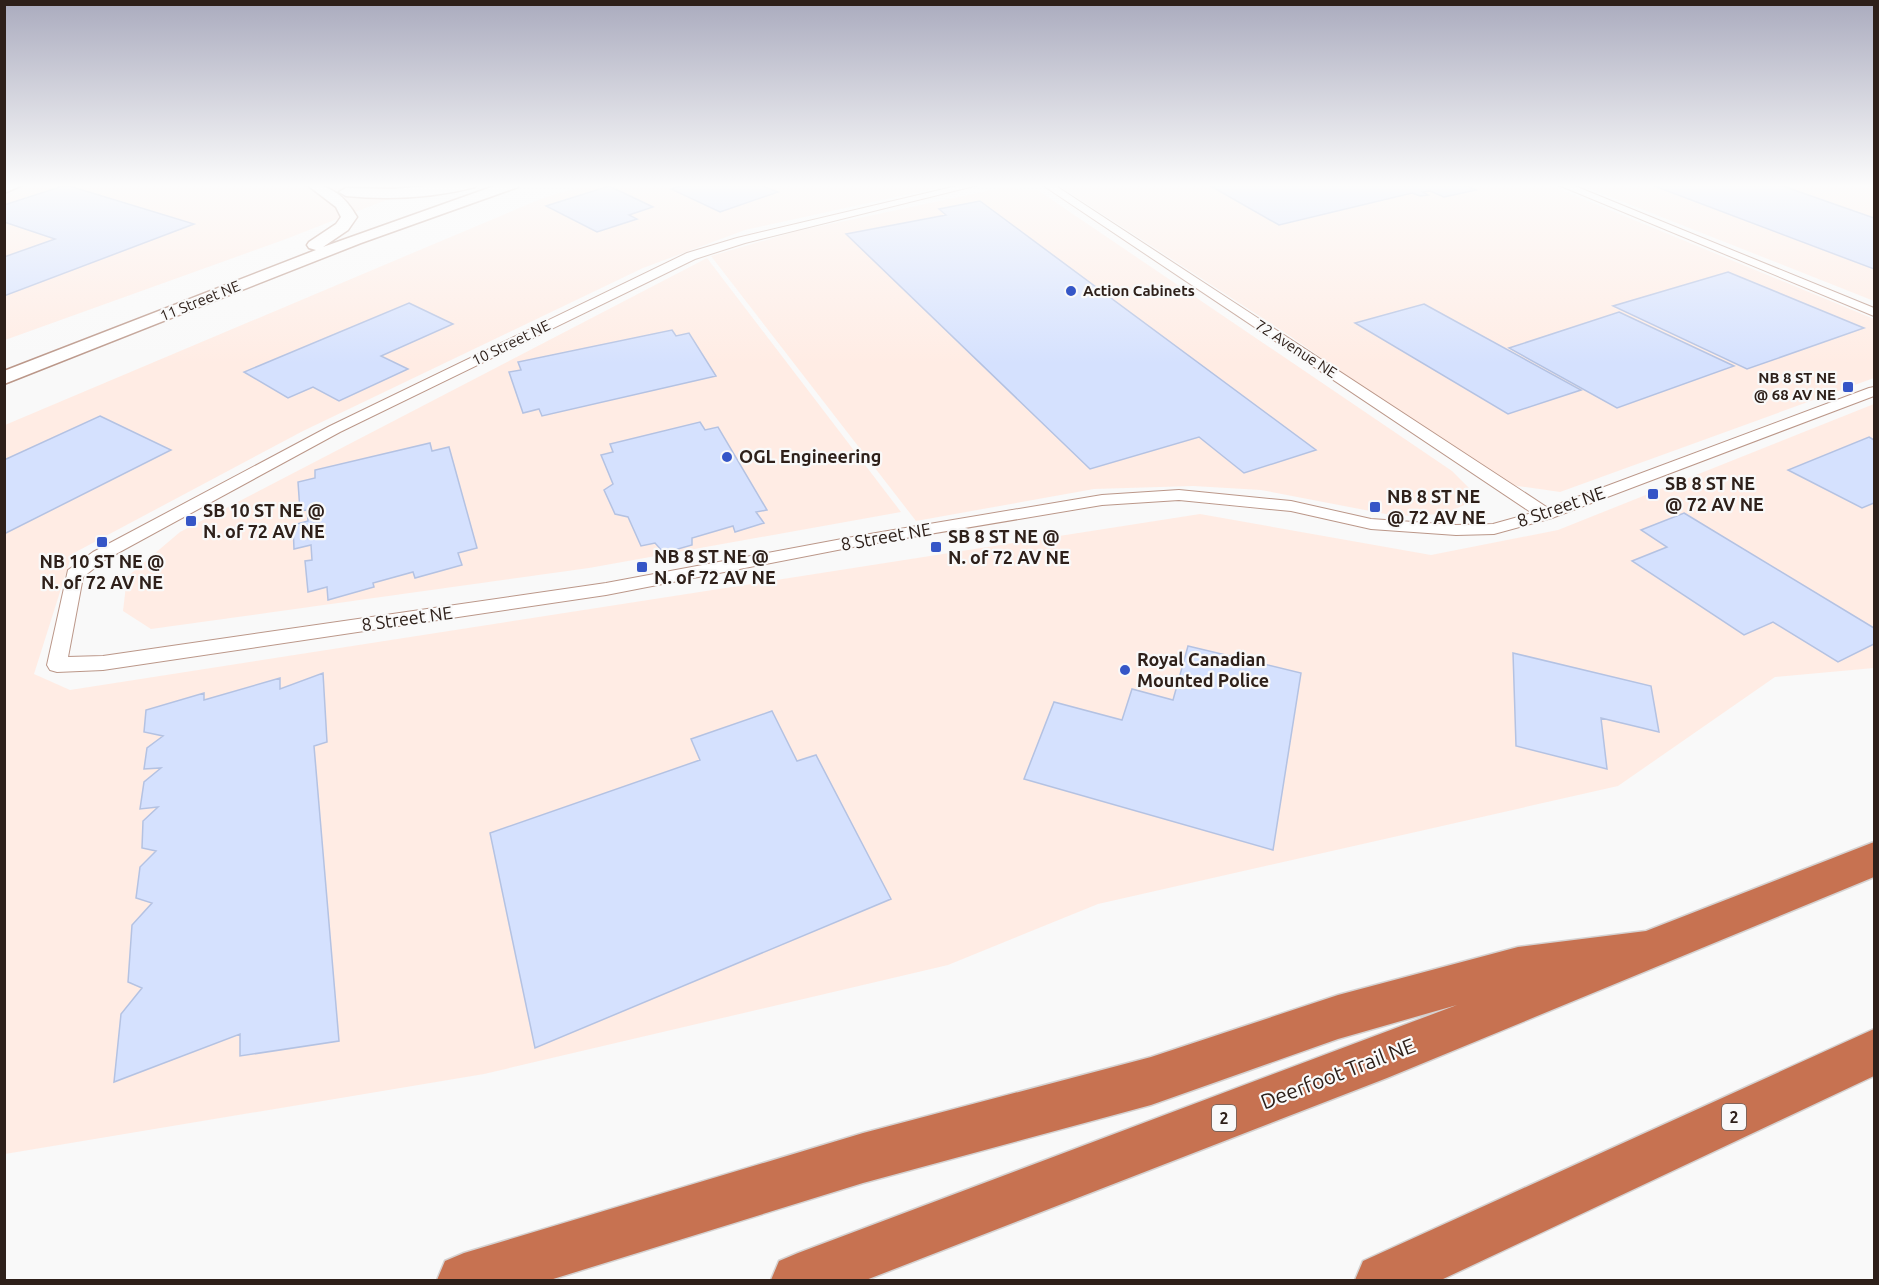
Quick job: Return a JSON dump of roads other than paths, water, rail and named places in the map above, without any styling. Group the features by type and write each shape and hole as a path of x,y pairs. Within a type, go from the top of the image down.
{"highway":[{"name":"Deerfoot Trail NE","path":"798,1281 1387,1055 1875,859"},
{"path":"464,1281 862,1158 1151,1081 1338,1017 1518,967 1648,950"},
{"name":"2","path":"1382,1281 1875,1052"}],"street":[{"name":"11 Street NE","path":"123,330 152,310 318,244"},
{"name":"11 Street NE","path":"4,378 336,244"},
{"name":"10 Street NE","path":"57,665 74,574 99,556 335,429 691,256 729,244"},
{"name":"72 Avenue NE","path":"1137,244 1546,514"},
{"path":"1708,244 1875,312"},
{"name":"8 Street NE","path":"57,665 103,663 606,590 858,541 1102,500 1179,495 1291,506 1371,524 1456,530 1494,529 1546,514 1875,391"}],"place":[{"name":"Action Cabinets","path":"1071,291"},
{"name":"NB 8 ST NE @ 68 AV NE","path":"1848,387"},
{"name":"OGL Engineering","path":"727,457"},
{"name":"SB 8 ST NE @ 72 AV NE","path":"1653,494"},
{"name":"NB 8 ST NE @ 72 AV NE","path":"1375,507"},
{"name":"SB 10 ST NE @ N. of 72 AV NE","path":"191,521"},
{"name":"NB 10 ST NE @ N. of 72 AV NE","path":"102,542"},
{"name":"SB 8 ST NE @ N. of 72 AV NE","path":"936,547"},
{"name":"NB 8 ST NE @ N. of 72 AV NE","path":"642,567"},
{"name":"Royal Canadian Mounted Police","path":"1125,670"}]}
